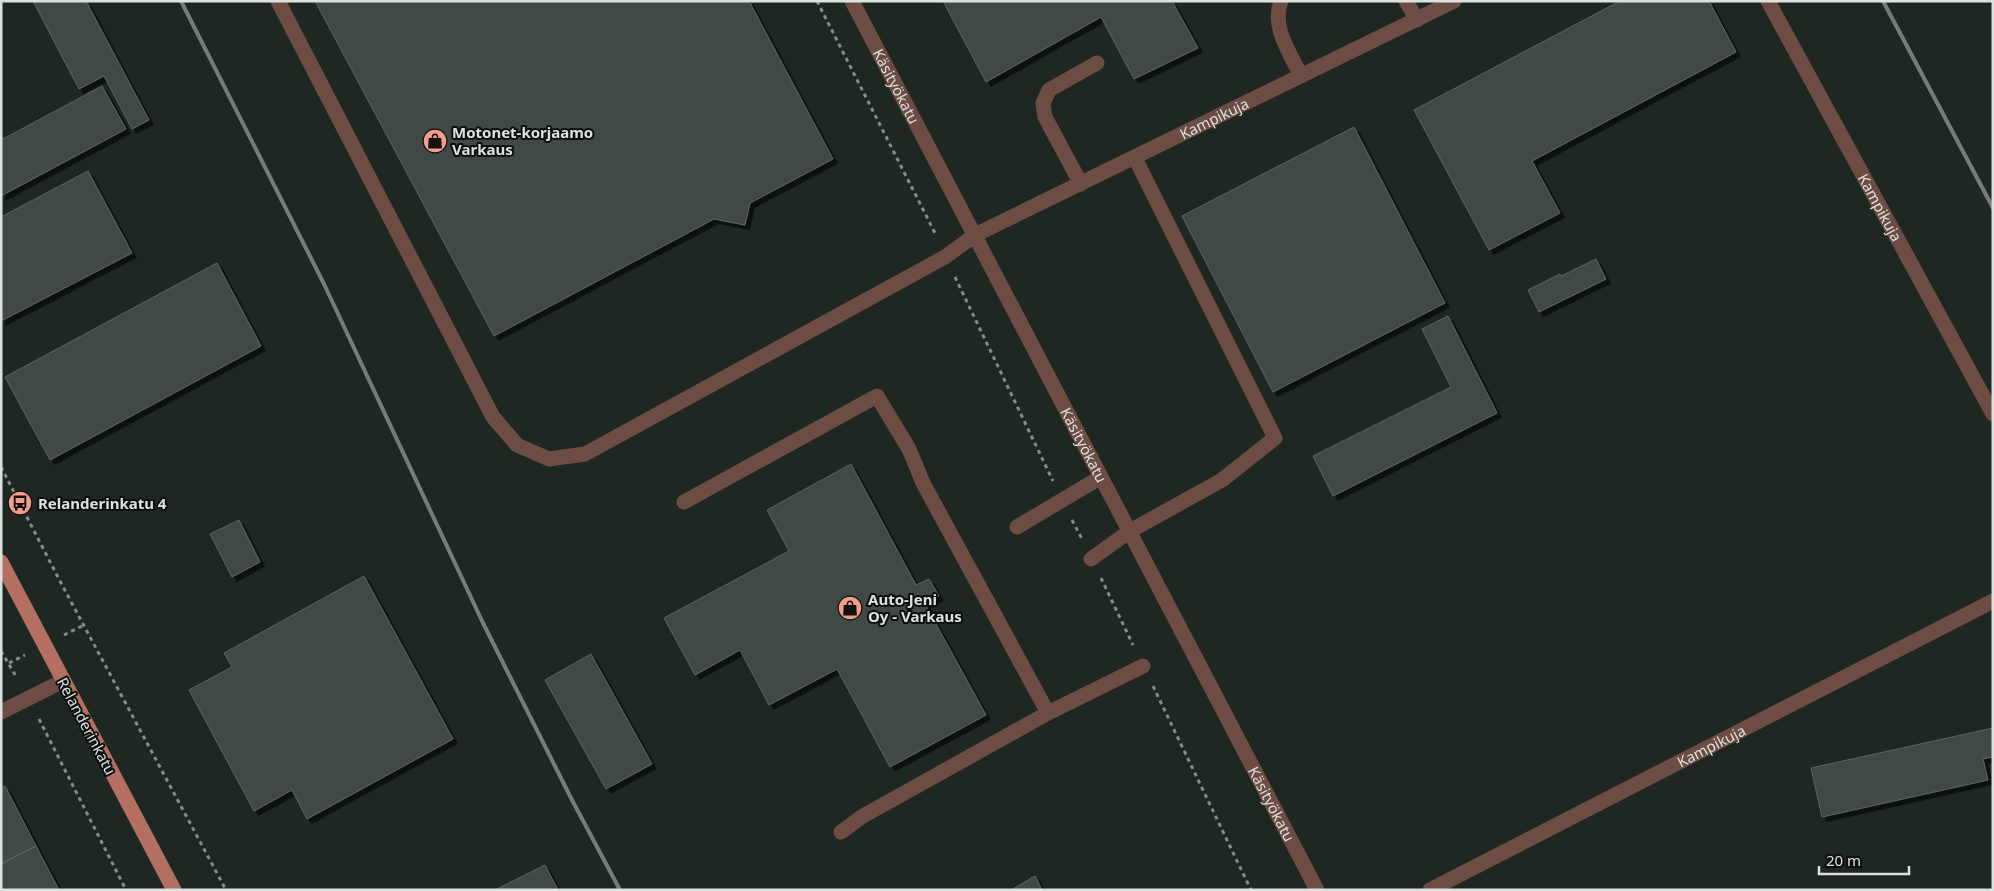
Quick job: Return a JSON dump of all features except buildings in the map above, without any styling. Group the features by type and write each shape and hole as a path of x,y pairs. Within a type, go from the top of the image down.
{"main road":[{"name":"Relanderinkatu","path":"1,562 174,890"}],"street":[{"name":"Kampikuja","path":"278,1 493,417 517,445 549,459 585,454 945,257 975,235 1454,1"},
{"name":"Käsityökatu","path":"852,1 1317,890"},
{"path":"1281,1 1278,9 1278,27 1301,76"},
{"path":"1406,1 1417,20"},
{"name":"Kampikuja","path":"1768,1 1993,414"},
{"path":"1081,184 1045,116 1043,103 1049,90 1097,63"},
{"path":"1091,559 1130,532 1222,480 1275,438 1135,158"},
{"path":"684,502 877,396 909,449 923,483 1048,713"},
{"path":"1017,527 1101,477"},
{"name":"Kampikuja","path":"1430,890 1993,601"},
{"path":"841,832 864,816 1048,713 1143,666"},
{"path":"1,712 63,680"}],"path":[{"path":"817,1 936,235 1251,890"},
{"path":"1,466 61,583 226,890"},
{"path":"1,650 29,699 126,890"}],"railway":[{"path":"181,1 324,284 483,623 572,800 620,890"},
{"path":"1883,1 1993,208"}],"place":[{"name":"Motonet-korjaamo Varkaus","path":"435,141"},
{"name":"Relanderinkatu 4","path":"20,503"},
{"name":"Auto-Jeni Oy - Varkaus","path":"850,608"}]}
